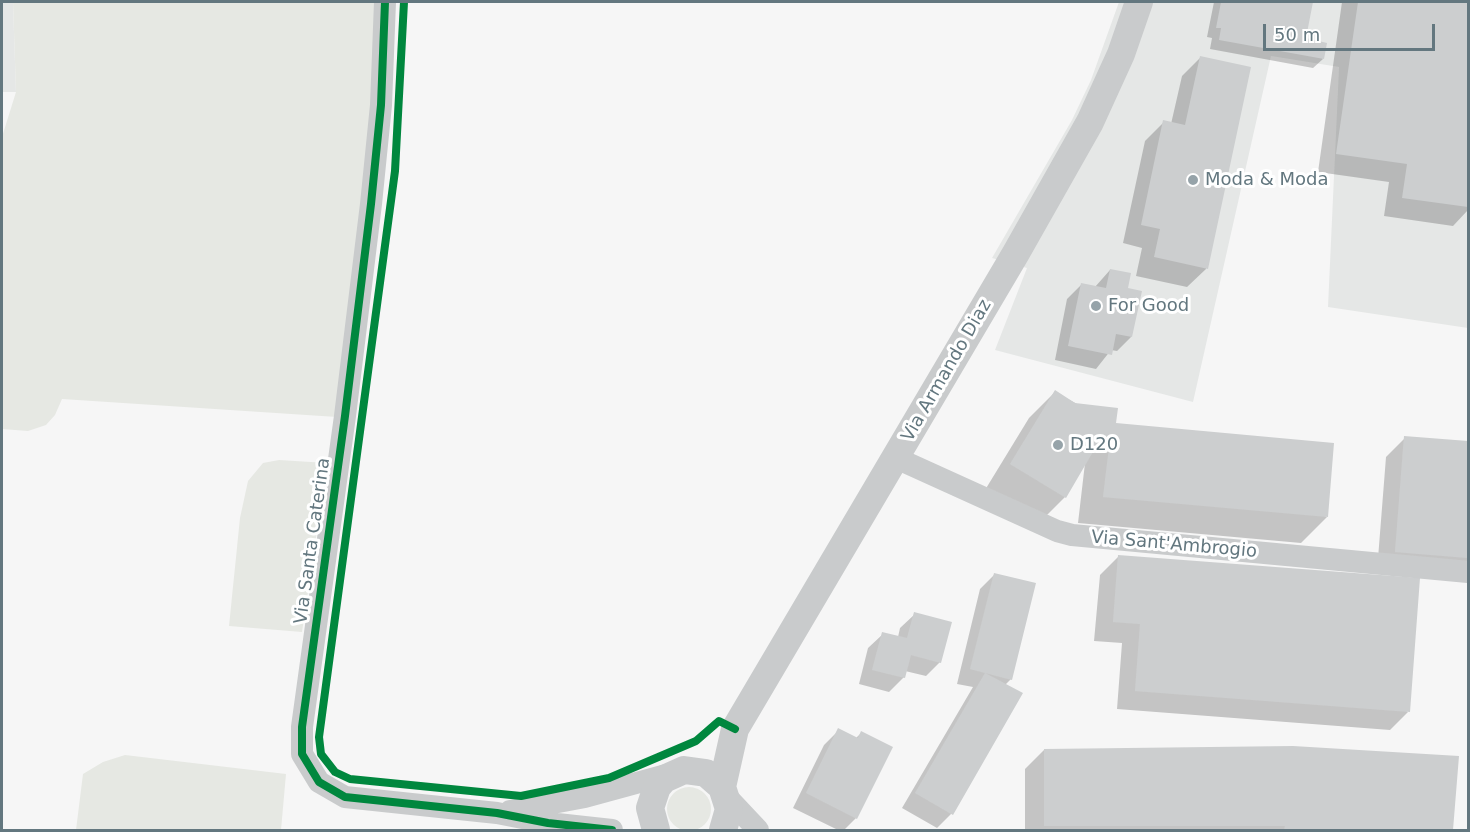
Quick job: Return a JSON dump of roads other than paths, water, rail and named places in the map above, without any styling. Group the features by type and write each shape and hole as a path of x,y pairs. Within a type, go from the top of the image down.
{"street":[{"name":"Via Santa Caterina","path":"385,2 381,105 371,204 301,746 305,762 319,782 345,797 497,813 548,824 612,831"},
{"name":"Via Armando Diaz","path":"723,831 729,809 725,792 735,729 896,458 1090,122 1121,54 1139,2"},
{"name":"Via Sant'Ambrogio","path":"896,458 1057,531 1072,535 1468,572"},
{"name":"Via Armando Diaz","path":"656,831 650,807 652,797 664,779 679,772 735,729"},
{"name":"Via Santa Caterina","path":"497,813 585,797 679,772"},
{"path":"679,772 706,773 758,831"}],"place":[{"name":"Moda & Moda","path":"1193,180"},
{"name":"For Good","path":"1096,306"},
{"name":"D120","path":"1058,445"}]}
